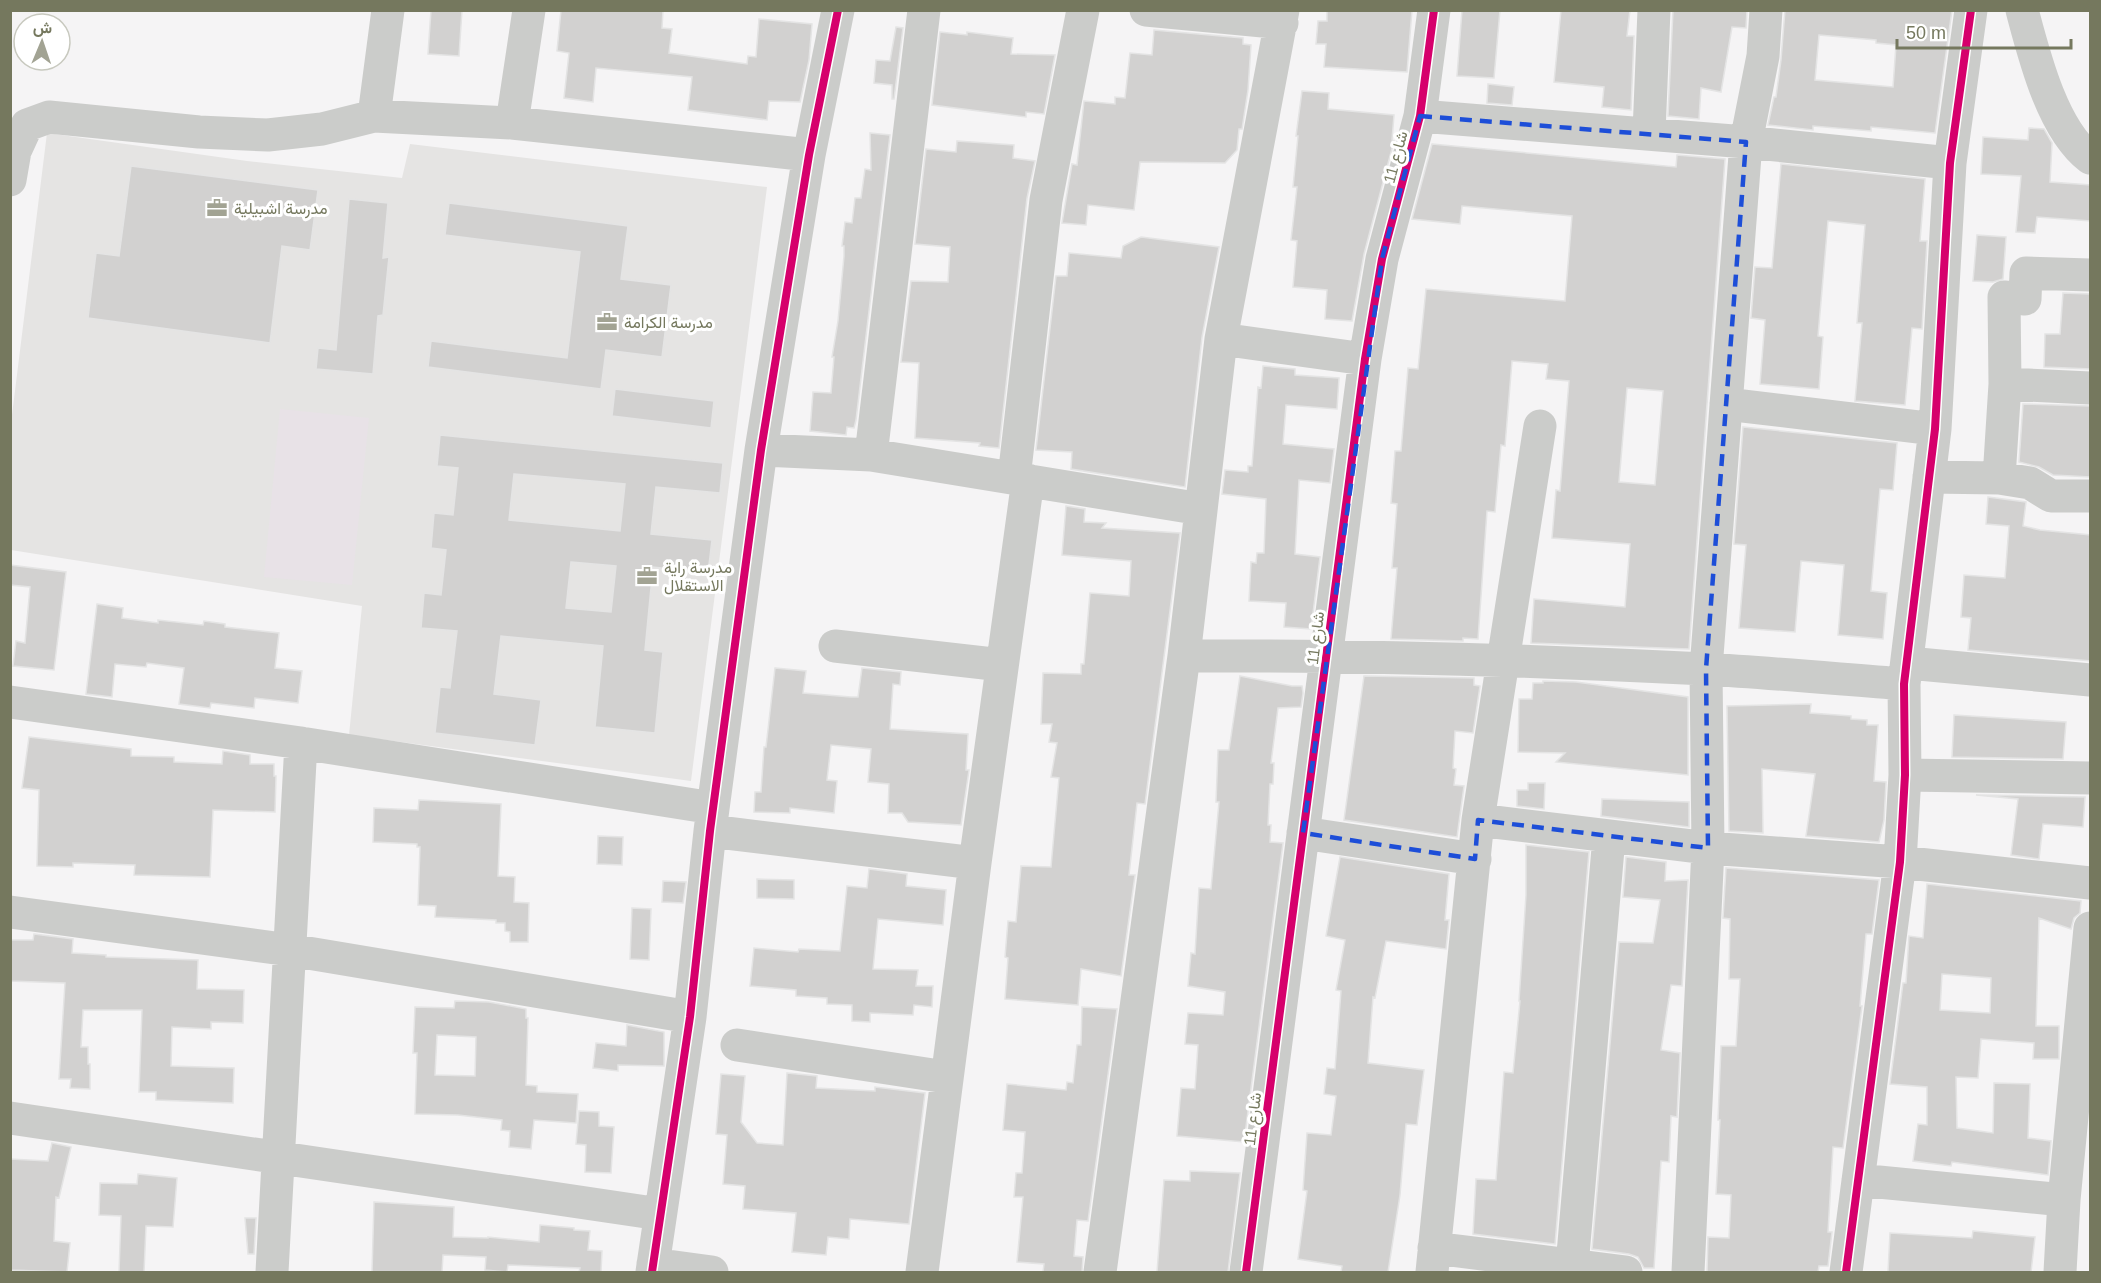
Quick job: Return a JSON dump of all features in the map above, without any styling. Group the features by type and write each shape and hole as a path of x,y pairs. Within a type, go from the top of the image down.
{"street":[{"path":"374,116 388,10"},
{"path":"512,123 529,10"},
{"path":"712,1272 653,1268 690,1017 712,820 761,450 809,155 838,10"},
{"path":"871,455 924,10"},
{"path":"922,1272 1002,665 1046,200 1083,10"},
{"path":"1100,1272 1184,656 1221,339 1282,17 1146,10"},
{"name":"شارع 11","path":"1246,1272 1365,359 1382,259 1420,116 1434,10"},
{"path":"1649,133 1654,10"},
{"path":"1688,1272 1707,848 1706,669 1746,142 1763,56 1766,10"},
{"path":"1846,1272 1900,862 1905,775 1906,673 1935,429 1950,163 1971,10"},
{"path":"2022,10 2040,75 2064,129 2091,158"},
{"path":"10,180 15,151 27,124 49,117 199,132 268,135 321,129 374,116 512,123 809,155"},
{"path":"1420,116 1649,133 1950,163"},
{"path":"1999,478 2005,384 2004,297 2025,299 2026,273 2091,275"},
{"path":"1221,339 1365,359"},
{"path":"2005,384 2091,388"},
{"path":"1726,404 1935,429"},
{"path":"1540,426 1478,820 1433,1260 1626,1272"},
{"path":"761,450 871,455 1201,509"},
{"path":"1929,477 1999,478 2030,483 2051,496 2091,496"},
{"path":"835,646 1002,665"},
{"path":"1184,656 1326,656 2091,680"},
{"path":"10,702 301,743 712,820 975,863"},
{"path":"272,1272 301,743"},
{"path":"1905,775 2091,778"},
{"path":"1478,820 1707,848 1900,862 2091,883"},
{"path":"1303,833 1475,859"},
{"path":"1556,1267 1609,837"},
{"path":"10,912 290,950 690,1017"},
{"path":"2060,1272 2064,1200 2083,1093 2091,928"},
{"path":"737,1045 946,1077"},
{"path":"10,1118 660,1214"},
{"path":"1858,1180 2064,1200"}],"highlighted area":[{"path":"1420,116 1746,142 1706,669 1708,848 1478,820 1475,859 1303,833 1382,259"}],"shaded area":[{"path":"47,133 247,161 402,178 410,144 767,187 691,781 349,735 362,606 11,550 11,423"},
{"path":"280,409 369,418 352,585 264,577"}],"building":[{"path":"431,10 462,10 459,56 428,54"},
{"path":"561,10 663,10 662,28 672,29 669,53 747,64 748,56 756,57 759,19 812,24 809,60 800,102 769,101 767,120 688,110 692,77 596,68 593,102 564,98 569,53 557,51"},
{"path":"1327,10 1412,10 1407,72 1324,67 1326,44 1316,44 1318,21 1327,21"},
{"path":"1462,10 1500,10 1494,78 1457,76"},
{"path":"1561,10 1630,10 1627,36 1634,36 1631,110 1602,107 1604,87 1554,82"},
{"path":"1673,10 1747,10 1746,28 1732,27 1721,92 1701,88 1699,119 1668,116"},
{"path":"1785,10 1952,10 1935,133 1871,127 1871,131 1813,126 1813,130 1768,125 1774,97 1776,97","holes":["1819,35 1876,40 1876,43 1896,45 1893,87 1815,80"]},
{"path":"896,27 903,28 894,99 892,99 892,85 874,83 876,60 890,61"},
{"path":"1154,30 1243,38 1243,44 1251,45 1248,90 1242,129 1239,129 1237,150 1225,163 1140,162 1134,210 1088,205 1086,225 1062,223 1072,164 1077,165 1084,101 1115,104 1115,97 1125,98 1130,53 1152,55"},
{"path":"940,32 967,35 967,32 1013,38 1011,54 1055,55 1044,114 1026,112 1026,117 932,105"},
{"path":"1488,84 1514,87 1512,105 1487,103"},
{"path":"1302,91 1329,93 1328,109 1394,115 1392,140 1394,141 1364,254 1352,321 1325,319 1327,290 1293,287 1297,241 1291,240 1297,187 1293,187"},
{"path":"2029,128 2044,129 2052,143 2050,182 2091,185 2091,221 2037,217 2035,233 2016,232 2021,176 1981,174 1983,137 2028,140"},
{"path":"870,133 890,135 856,420 854,428 847,427 846,435 810,431 813,392 831,393 834,357 832,357 838,321 845,222 852,223 855,198 861,198 865,169 871,170"},
{"path":"957,141 1014,145 1013,158 1035,161 1027,198 999,448 979,446 980,443 915,438 919,363 901,362 911,281 948,282 950,247 915,244 926,149 956,152"},
{"path":"1432,144 1676,167 1677,155 1725,159 1689,649 1531,643 1534,599 1625,607 1630,544 1552,538 1556,490 1560,491 1569,381 1546,379 1548,364 1512,361 1505,446 1501,445 1495,512 1487,511 1478,639 1463,638 1463,641 1391,639 1397,568 1392,568 1397,504 1391,503 1395,451 1401,451 1408,368 1418,369 1426,289 1565,301 1572,216 1462,206 1460,224 1412,219","holes":["1627,388 1663,391 1655,485 1619,482"]},
{"path":"1781,164 1925,179 1920,241 1927,241 1922,329 1912,328 1905,405 1855,401 1862,323 1857,323 1865,225 1828,221 1818,336 1823,337 1819,389 1760,384 1765,320 1751,318 1755,267 1772,268"},
{"path":"131,166 318,190 310,250 282,246 270,343 88,318 96,253 119,256"},
{"path":"349,199 388,203 383,258 389,257 383,315 378,316 373,374 316,369 318,348 336,350"},
{"path":"449,203 628,226 621,279 671,285 662,357 606,350 601,389 428,367 431,341 567,358 580,252 445,235"},
{"path":"1977,235 2006,237 2003,279 1993,282 1973,281"},
{"path":"1141,237 1219,247 1202,337 1185,487 1071,469 1072,452 1036,450 1056,276 1067,276 1069,253 1121,258 1123,246"},
{"path":"2063,293 2091,294 2091,369 2044,367 2045,334 2060,334"},
{"path":"1263,366 1295,369 1295,375 1339,378 1337,409 1286,405 1283,444 1334,449 1330,483 1299,480 1295,554 1320,557 1311,629 1284,627 1286,603 1249,601 1251,562 1256,563 1257,553 1264,553 1266,499 1222,494 1225,470 1248,472 1248,466 1252,466 1258,387 1261,388"},
{"path":"615,389 714,401 711,428 612,416"},
{"path":"2023,404 2091,406 2091,477 2053,475 2039,467 2019,462"},
{"path":"1743,427 1897,443 1893,490 1880,489 1871,591 1887,593 1883,639 1838,635 1844,565 1801,561 1795,632 1739,628 1746,545 1734,544"},
{"path":"440,435 723,463 720,493 656,487 651,534 712,540 708,573 653,567 645,650 663,652 655,733 595,727 603,646 501,636 494,694 541,700 535,745 435,733 440,687 450,688 457,631 421,628 424,593 441,595 446,550 431,548 434,513 453,515 458,468 437,466","holes":["514,474 625,484 620,531 509,520","571,562 616,566 611,612 566,608"]},
{"path":"1988,497 2026,502 2023,526 2091,535 2091,661 1968,650 1971,618 1961,617 1964,575 2005,578 2009,526 1986,524"},
{"path":"1066,506 1085,509 1084,522 1106,523 1102,528 1180,533 1145,804 1137,803 1129,875 1135,875 1121,976 1081,969 1078,1005 1005,999 1008,921 1016,922 1021,866 1051,867 1059,778 1051,777 1057,743 1049,742 1052,724 1041,724 1043,673 1081,674 1081,664 1084,664 1090,593 1129,596 1131,561 1062,555"},
{"path":"10,565 66,572 54,670 13,666 16,641 25,643 30,587 10,585"},
{"path":"97,604 123,608 122,618 158,623 158,620 203,625 204,621 225,624 225,627 279,633 275,668 302,671 298,703 255,698 254,708 211,703 210,708 179,704 184,668 147,663 146,667 115,664 112,697 86,694"},
{"path":"775,668 806,671 803,693 851,697 858,697 862,668 901,672 900,685 893,684 890,729 968,734 966,770 969,770 961,825 908,822 902,813 888,813 889,784 868,782 871,749 831,745 827,780 837,781 834,813 790,808 790,813 754,812 755,792 761,792 764,747 766,747"},
{"path":"1240,676 1302,686 1303,693 1301,707 1278,708 1271,763 1274,763 1273,784 1270,784 1268,825 1271,825 1270,842 1283,843 1244,1142 1177,1136 1181,1088 1195,1089 1198,1045 1185,1044 1188,1013 1223,1015 1225,992 1188,986 1191,953 1195,954 1199,888 1211,889 1219,802 1216,802 1218,750 1229,750"},
{"path":"1364,676 1474,678 1474,685 1480,686 1473,733 1455,731 1454,785 1464,786 1457,837 1344,820"},
{"path":"1543,681 1576,682 1688,697 1688,775 1556,762 1565,753 1518,752 1519,699 1532,699 1533,683 1543,683"},
{"path":"1811,704 1810,713 1851,716 1851,719 1867,720 1867,725 1878,725 1874,781 1886,782 1884,820 1879,842 1806,836 1815,774 1762,769 1763,833 1729,831 1727,706"},
{"path":"1954,715 2066,722 2063,759 1952,757"},
{"path":"29,737 131,749 131,756 174,757 174,762 222,764 223,751 250,755 250,764 274,764 275,812 213,810 210,877 134,875 135,865 73,863 73,867 37,866 39,790 22,788"},
{"path":"1528,783 1545,783 1544,809 1517,806 1517,790 1528,790"},
{"path":"1976,795 2085,797 2083,827 2043,824 2039,859 2011,855 2018,799"},
{"path":"1602,799 1689,802 1689,827 1601,816"},
{"path":"419,800 501,804 498,876 515,877 514,902 529,903 528,942 510,942 510,932 505,931 505,923 496,923 496,920 435,917 436,906 418,905 420,847 417,847 417,844 373,842 374,808 418,810"},
{"path":"598,836 623,837 622,865 597,864"},
{"path":"1526,845 1589,852 1555,1244 1473,1234 1476,1179 1496,1180 1504,1072 1513,1073 1520,1001 1526,895"},
{"path":"1340,857 1449,874 1445,920 1449,920 1446,949 1386,941 1375,998 1373,997 1368,1063 1424,1070 1417,1125 1406,1124 1400,1195 1388,1272 1341,1272 1342,1266 1298,1259 1307,1191 1303,1190 1307,1133 1331,1135 1336,1096 1324,1094 1327,1068 1335,1069 1341,991 1336,990 1345,940 1326,936"},
{"path":"1626,857 1666,862 1665,881 1688,880 1682,986 1671,985 1661,1050 1680,1053 1677,1117 1671,1116 1669,1162 1661,1161 1654,1268 1644,1268 1638,1257 1629,1254 1592,1249 1619,942 1653,943 1660,900 1623,897"},
{"path":"1726,868 1879,880 1872,934 1866,934 1860,1006 1862,1006 1843,1148 1833,1147 1828,1232 1832,1232 1828,1266 1819,1266 1818,1272 1707,1272 1708,1237 1729,1238 1731,1195 1716,1194 1721,1046 1736,1046 1740,979 1729,979 1730,919 1723,918"},
{"path":"869,869 907,874 906,886 946,890 943,925 878,919 873,969 918,970 916,986 933,986 932,1007 914,1005 913,1015 870,1013 870,1022 852,1021 852,1005 827,1004 827,998 796,996 796,990 750,986 754,948 798,952 799,949 840,951 847,886 867,888"},
{"path":"757,879 794,880 794,899 757,898"},
{"path":"663,881 686,882 683,903 662,902"},
{"path":"1927,884 2081,901 2080,913 2074,918 2071,929 2039,918 2036,1026 2059,1026 2059,1059 2033,1059 2034,1043 1981,1039 1978,1078 1956,1077 1957,1128 1993,1133 1994,1083 2030,1084 2028,1138 2051,1141 2048,1175 1952,1162 1951,1166 1913,1161 1918,1124 1927,1125 1927,1087 1890,1084 1903,983 1906,983 1909,936 1923,938","holes":["1942,974 1991,978 1990,1013 1940,1010"]},
{"path":"632,908 651,909 649,960 630,959"},
{"path":"34,934 73,939 72,953 106,955 106,957 198,960 197,989 244,990 243,1023 211,1022 211,1029 172,1027 171,1066 234,1068 233,1103 156,1100 156,1092 139,1092 142,1010 83,1010 81,1047 88,1047 90,1089 70,1088 71,1079 59,1079 65,983 10,981 10,940 33,940"},
{"path":"455,1001 489,1002 526,1009 526,1018 528,1018 526,1085 537,1086 537,1092 578,1094 576,1123 534,1120 531,1149 509,1147 510,1131 501,1130 502,1120 458,1115 415,1114 417,1053 413,1053 415,1007 454,1008","holes":["437,1035 476,1037 475,1076 435,1075"]},
{"path":"1082,1007 1117,1009 1088,1221 1077,1220 1074,1256 1083,1257 1082,1272 1043,1272 1044,1264 1017,1262 1023,1197 1014,1197 1016,1173 1022,1173 1025,1132 1003,1130 1007,1084 1066,1090 1067,1082 1073,1083 1077,1045 1081,1045"},
{"path":"627,1025 664,1032 664,1066 618,1065 618,1071 593,1068 596,1043 626,1046"},
{"path":"787,1073 817,1076 816,1088 875,1091 875,1087 925,1093 909,1224 850,1219 849,1239 828,1237 826,1255 792,1252 796,1213 743,1209 745,1186 723,1184 727,1135 716,1134 721,1074 745,1076 741,1122 757,1143 783,1145"},
{"path":"579,1111 599,1112 599,1126 614,1127 611,1173 585,1172 586,1145 576,1144"},
{"path":"52,1143 71,1147 59,1198 56,1197 54,1241 70,1243 67,1272 10,1270 10,1159 48,1161"},
{"path":"1190,1171 1240,1173 1228,1272 1157,1272 1164,1180 1190,1181"},
{"path":"138,1174 177,1178 173,1227 146,1226 144,1272 119,1272 121,1216 99,1215 100,1183 137,1184"},
{"path":"374,1202 454,1207 453,1237 488,1237 539,1242 540,1225 590,1231 588,1250 602,1251 601,1272 579,1272 580,1268 508,1265 507,1272 485,1270 486,1257 443,1255 442,1272 372,1272"},
{"path":"245,1218 256,1218 254,1254 248,1254"},
{"path":"1973,1231 2035,1237 2031,1272 1888,1272 1890,1233 1972,1238"}],"cycle path":[{"path":"652,1272 690,1017 710,831 761,450 809,155 838,10"},
{"path":"1246,1272 1365,359 1382,259 1420,116 1434,10"},
{"path":"1846,1272 1900,862 1905,775 1904,684 1935,429 1950,163 1971,10"}],"place":[{"name":"مدرسة اشبيلية","path":"217,208"},
{"name":"مدرسة الكرامة","path":"607,322"},
{"name":"مدرسة راية الاستقلال","path":"647,576"}]}
